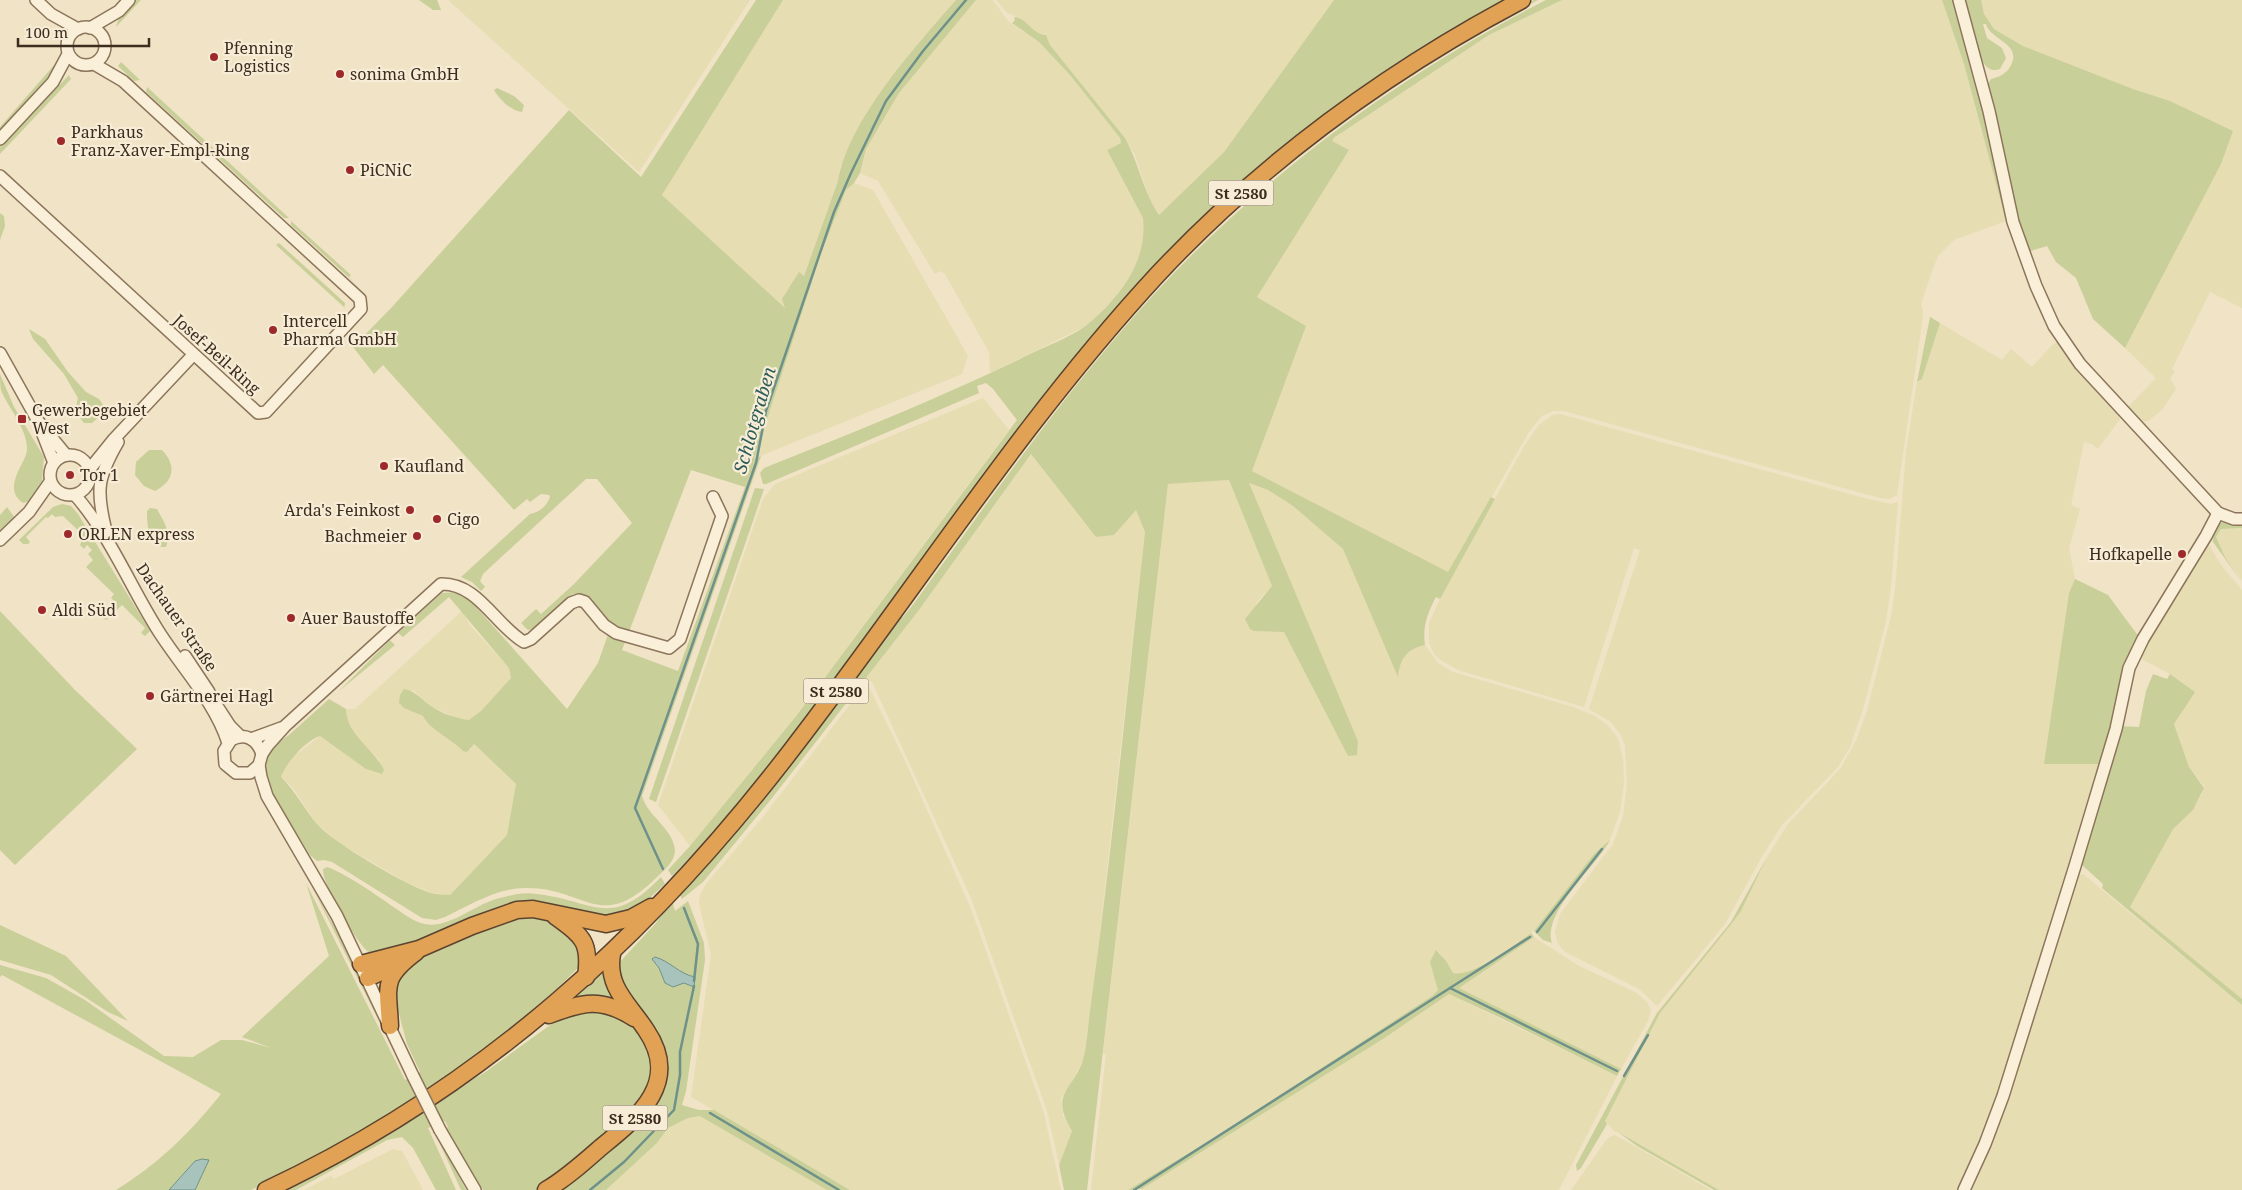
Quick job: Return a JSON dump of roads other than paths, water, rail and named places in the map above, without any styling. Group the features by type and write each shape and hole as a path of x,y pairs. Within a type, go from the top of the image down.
{"highway":[{"name":"St 2580","path":"266,1190 340,1153 479,1064 533,1022 612,954 718,842 781,764 1040,415 1099,342 1161,271 1251,184 1311,134 1429,52 1522,0"},
{"name":"St 2580","path":"364,971 507,913 524,909 549,912 606,924 631,918 664,900"},
{"name":"St 2580","path":"549,912 568,925 586,946 588,959 586,977"},
{"name":"St 2580","path":"390,1026 388,982 392,972 419,949"},
{"name":"St 2580","path":"549,1189 625,1128 652,1097 659,1079 659,1060 652,1040 612,979 612,954"},
{"name":"St 2580","path":"364,971 402,962"},
{"name":"St 2580","path":"533,1022 573,1006 594,1003 614,1007 640,1022"}],"street":[{"path":"36,0 51,14 68,40 68,54 53,82"},
{"path":"104,40 119,11 129,0"},
{"path":"1959,0 1989,111 2014,222 2036,286 2054,326 2080,364 2218,513 2234,520 2242,519"},
{"path":"51,14 78,29 90,28 119,11"},
{"path":"0,139 53,82 79,64 94,64 100,59 104,52 104,40 101,34 90,28"},
{"path":"68,40 78,29"},
{"name":"Josef-Beil-Ring","path":"104,52 123,81"},
{"path":"68,54 79,64"},
{"name":"Josef-Beil-Ring","path":"0,176 258,413 266,412 361,309 360,299 123,81 94,64"},
{"path":"0,353 38,421 54,463"},
{"path":"89,470 114,440 193,355"},
{"path":"38,421 66,455 80,458 114,440"},
{"path":"111,547 98,488 104,465 127,427"},
{"path":"0,540 29,512 50,482 50,472 54,463 66,455"},
{"path":"29,512 60,493 75,495 85,488 90,480 89,470 80,458"},
{"path":"50,482 60,493"},
{"name":"Dachauer Straße","path":"85,488 96,520 111,547 161,635 200,690 223,731 228,743 223,755 225,764 232,772 243,774 267,796"},
{"name":"Dachauer Straße","path":"75,495 96,520"},
{"path":"243,774 250,773 285,726 441,584 453,584 469,590 511,634 524,642 531,639 571,603 579,600 585,602 604,625 616,633 669,648 680,639 722,516 714,497"},
{"path":"1964,1190 1985,1144 2002,1096 2075,866 2116,729 2129,668 2139,646 2218,513"},
{"name":"Dachauer Straße","path":"122,566 142,591 230,726 258,745 261,777 267,796 337,916 440,1130 475,1190"},
{"path":"228,743 285,726"}],"water":[{"path":"655,957 695,977 694,987 684,983 673,987 665,983 659,968 652,959"},
{"path":"209,1160 195,1190 169,1190 195,1161"}],"waterway":[{"name":"Schlotgraben","path":"663,869 635,808 756,463 766,411 834,212 886,101 923,51 966,0"},
{"path":"1537,932 1602,849"},
{"path":"684,908 698,944 694,981"},
{"path":"1450,988 1530,937"},
{"path":"590,1190 624,1162 674,1110 680,1075 680,1052 694,986"},
{"path":"1134,1190 1450,988 1617,1071"},
{"path":"1624,1076 1648,1035"},
{"path":"710,1113 839,1190"}],"place":[{"name":"Pfenning Logistics","path":"214,57"},
{"name":"sonima GmbH","path":"340,74"},
{"name":"Parkhaus Franz-Xaver-Empl-Ring","path":"61,141"},
{"name":"PiCNiC","path":"350,170"},
{"name":"Intercell Pharma GmbH","path":"273,330"},
{"name":"Gewerbegebiet West","path":"22,419"},
{"name":"Kaufland","path":"384,466"},
{"name":"Tor 1","path":"70,475"},
{"name":"Arda's Feinkost","path":"410,510"},
{"name":"Cigo","path":"437,519"},
{"name":"ORLEN express","path":"68,534"},
{"name":"Bachmeier","path":"417,536"},
{"name":"Hofkapelle","path":"2182,554"},
{"name":"Aldi Süd","path":"42,610"},
{"name":"Auer Baustoffe","path":"291,618"},
{"name":"Gärtnerei Hagl","path":"150,696"}]}
